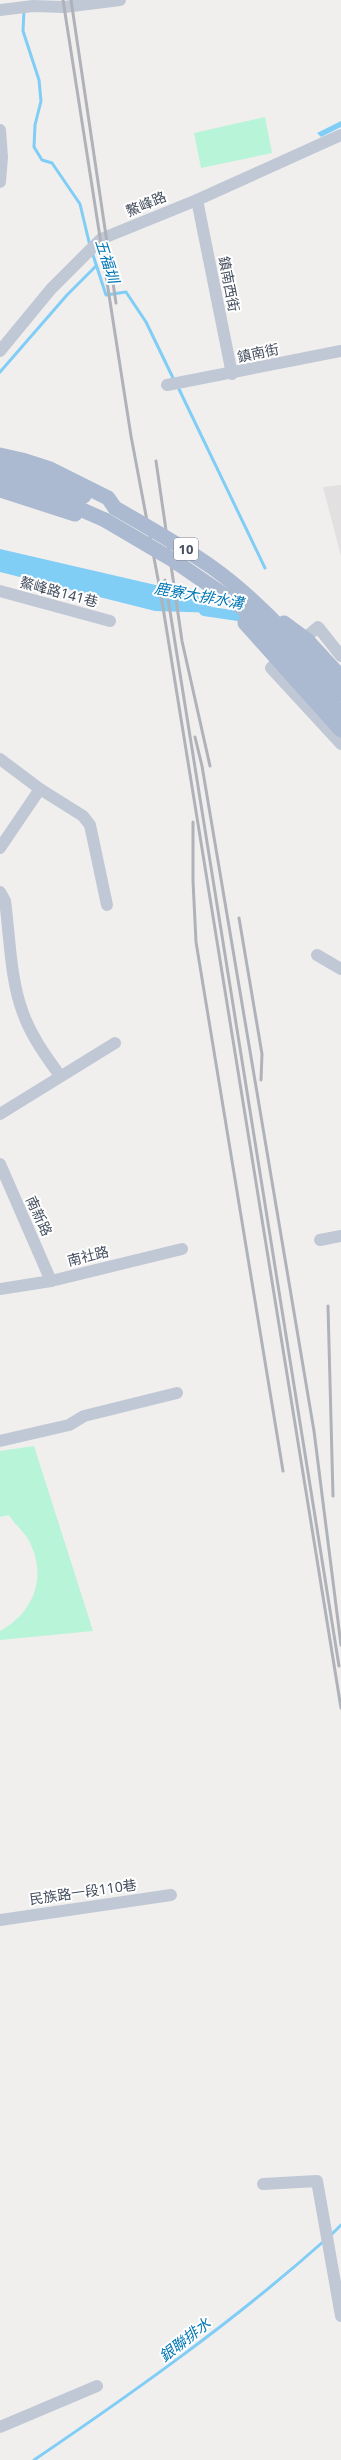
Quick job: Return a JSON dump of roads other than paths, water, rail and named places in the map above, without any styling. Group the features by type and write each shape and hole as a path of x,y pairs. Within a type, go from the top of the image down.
{"main road":[{"path":"0,455 22,460 50,470 108,498 115,508"},
{"name":"10","path":"0,466 38,477 115,508 181,546 215,569 250,599 341,694"},
{"name":"10","path":"0,479 26,485 105,520 173,560 240,606 279,644 341,713"},
{"path":"0,490 58,510 105,520"},
{"path":"227,598 272,655 341,730"},
{"path":"250,599 307,640 341,677"}],"street":[{"path":"0,10 33,6 64,7 120,0"},
{"path":"0,130 2,157 0,182"},
{"name":"鰲峰路","path":"0,351 52,289 101,239 197,200 341,135"},
{"name":"鎮南西街","path":"197,200 232,374"},
{"name":"鎮南街","path":"173,384 232,374 341,351"},
{"name":"鰲峰路141巷","path":"0,591 110,622"},
{"path":"341,656 318,627 271,668 341,744"},
{"path":"0,759 40,789 83,816 90,825 107,904"},
{"path":"0,848 40,789"},
{"path":"0,892 5,901 11,953 23,1012 39,1045 60,1076"},
{"path":"318,955 341,969"},
{"path":"0,1114 115,1043"},
{"name":"南新路","path":"0,1164 51,1281"},
{"path":"320,1240 341,1236"},
{"name":"南社路","path":"0,1289 51,1281 182,1249"},
{"path":"0,1441 62,1427 84,1416 177,1393"},
{"name":"民族路一段110巷","path":"0,1920 171,1895"},
{"path":"263,2184 317,2181 341,2316"},
{"path":"0,2427 97,2386"}],"water":[{"path":"341,121 341,127 321,137 317,133"},
{"path":"0,549 160,586 191,589 218,613 155,611 0,572"}],"waterway":[{"name":"五福圳","path":"24,10 23,31 39,80 41,101 35,125 34,147 42,160 52,163 80,204 90,246"},
{"name":"五福圳","path":"92,252 106,295 126,292 146,322 174,380"},
{"path":"0,372 67,295 96,266"},
{"name":"五福圳","path":"177,385 265,568"},
{"name":"鹿寮大排水溝","path":"204,611 245,617 251,624"},
{"name":"銀聯排水","path":"331,2235 341,2225"},
{"name":"銀聯排水","path":"34,2460 146,2382 219,2328 290,2271 324,2241"}],"railway":[{"path":"63,0 131,436 161,595 341,1708"},
{"path":"71,0 116,303"},
{"path":"156,461 182,641 210,766"},
{"path":"165,580 339,1666"},
{"path":"195,737 202,766 314,1431 341,1645"},
{"path":"193,822 193,881 196,942 283,1471"},
{"path":"239,918 262,1054 261,1080"},
{"path":"328,1306 333,1496"}]}
